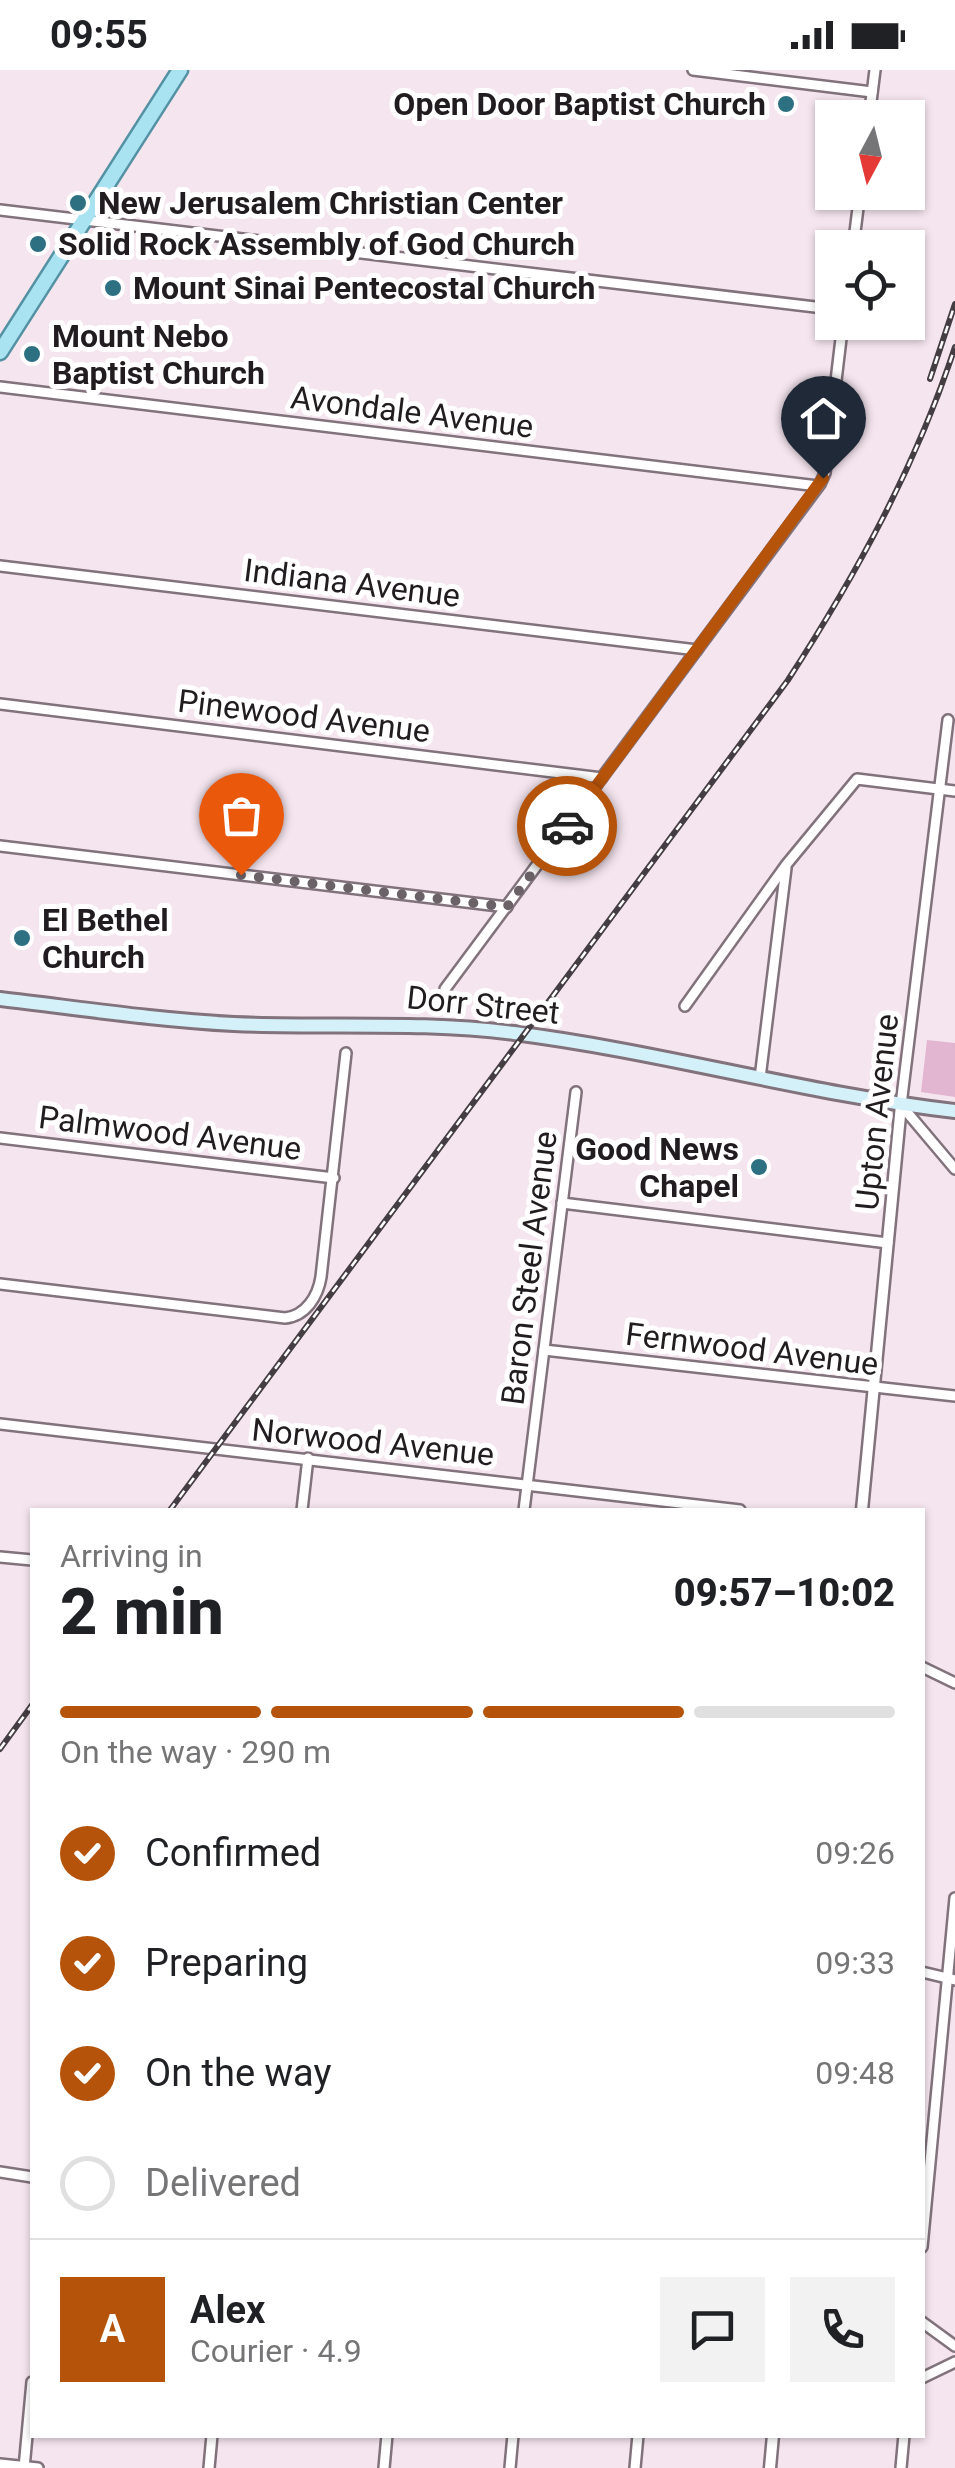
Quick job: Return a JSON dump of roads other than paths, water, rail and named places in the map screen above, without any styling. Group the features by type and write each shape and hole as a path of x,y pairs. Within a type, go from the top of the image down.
{"main road":[{"path":"0,352 180,70"},
{"name":"Dorr Street","path":"0,998 197,1022 471,1028 639,1052 901,1105 955,1111"}],"street":[{"path":"693,70 872,92"},
{"path":"871,100 875,70"},
{"path":"0,210 815,308"},
{"path":"445,990 818,486 825,473 842,340"},
{"name":"Avondale Avenue","path":"0,387 818,486"},
{"name":"Indiana Avenue","path":"0,566 697,650"},
{"name":"Pinewood Avenue","path":"0,704 602,778"},
{"name":"Upton Avenue","path":"862,1508 901,1105 948,720"},
{"path":"685,1006 786,865 856,779 955,791"},
{"path":"0,846 507,907"},
{"path":"760,1078 786,865"},
{"path":"0,1284 285,1318 298,1315 320,1286 346,1052"},
{"name":"Baron Steel Avenue","path":"524,1508 576,1092"},
{"path":"901,1105 955,1169"},
{"name":"Palmwood Avenue","path":"0,1138 334,1178"},
{"path":"562,1203 888,1243"},
{"name":"Fernwood Avenue","path":"544,1350 874,1390 955,1396"},
{"name":"Norwood Avenue","path":"0,1424 724,1508"},
{"path":"302,1508 308,1458"},
{"path":"0,1557 30,1560"},
{"path":"925,1668 955,1682"},
{"path":"925,2219 951,1978 955,1898"},
{"path":"925,1973 951,1978"},
{"path":"0,2172 30,2177"},
{"path":"925,2324 955,2346"},
{"path":"925,2377 955,2362"},
{"path":"24,2467 30,2403"},
{"path":"210,2468 212,2438"},
{"path":"384,2468 387,2438"},
{"path":"510,2468 513,2438"},
{"path":"635,2468 638,2438"},
{"path":"770,2468 773,2438"},
{"path":"901,2468 904,2438"},
{"path":"0,2464 38,2468"}],"railway":[{"path":"930,379 955,304"},
{"path":"171,1508 788,680 882,519 922,434 955,347"},
{"path":"0,1749 30,1708"}],"place":[{"name":"Open Door Baptist Church","path":"786,104"},
{"name":"New Jerusalem Christian Center","path":"78,203"},
{"name":"Solid Rock Assembly of God Church","path":"38,244"},
{"name":"Mount Sinai Pentecostal Church","path":"113,288"},
{"name":"Mount Nebo Baptist Church","path":"32,354"},
{"name":"El Bethel Church","path":"22,938"},
{"name":"Good News Chapel","path":"759,1167"}]}
